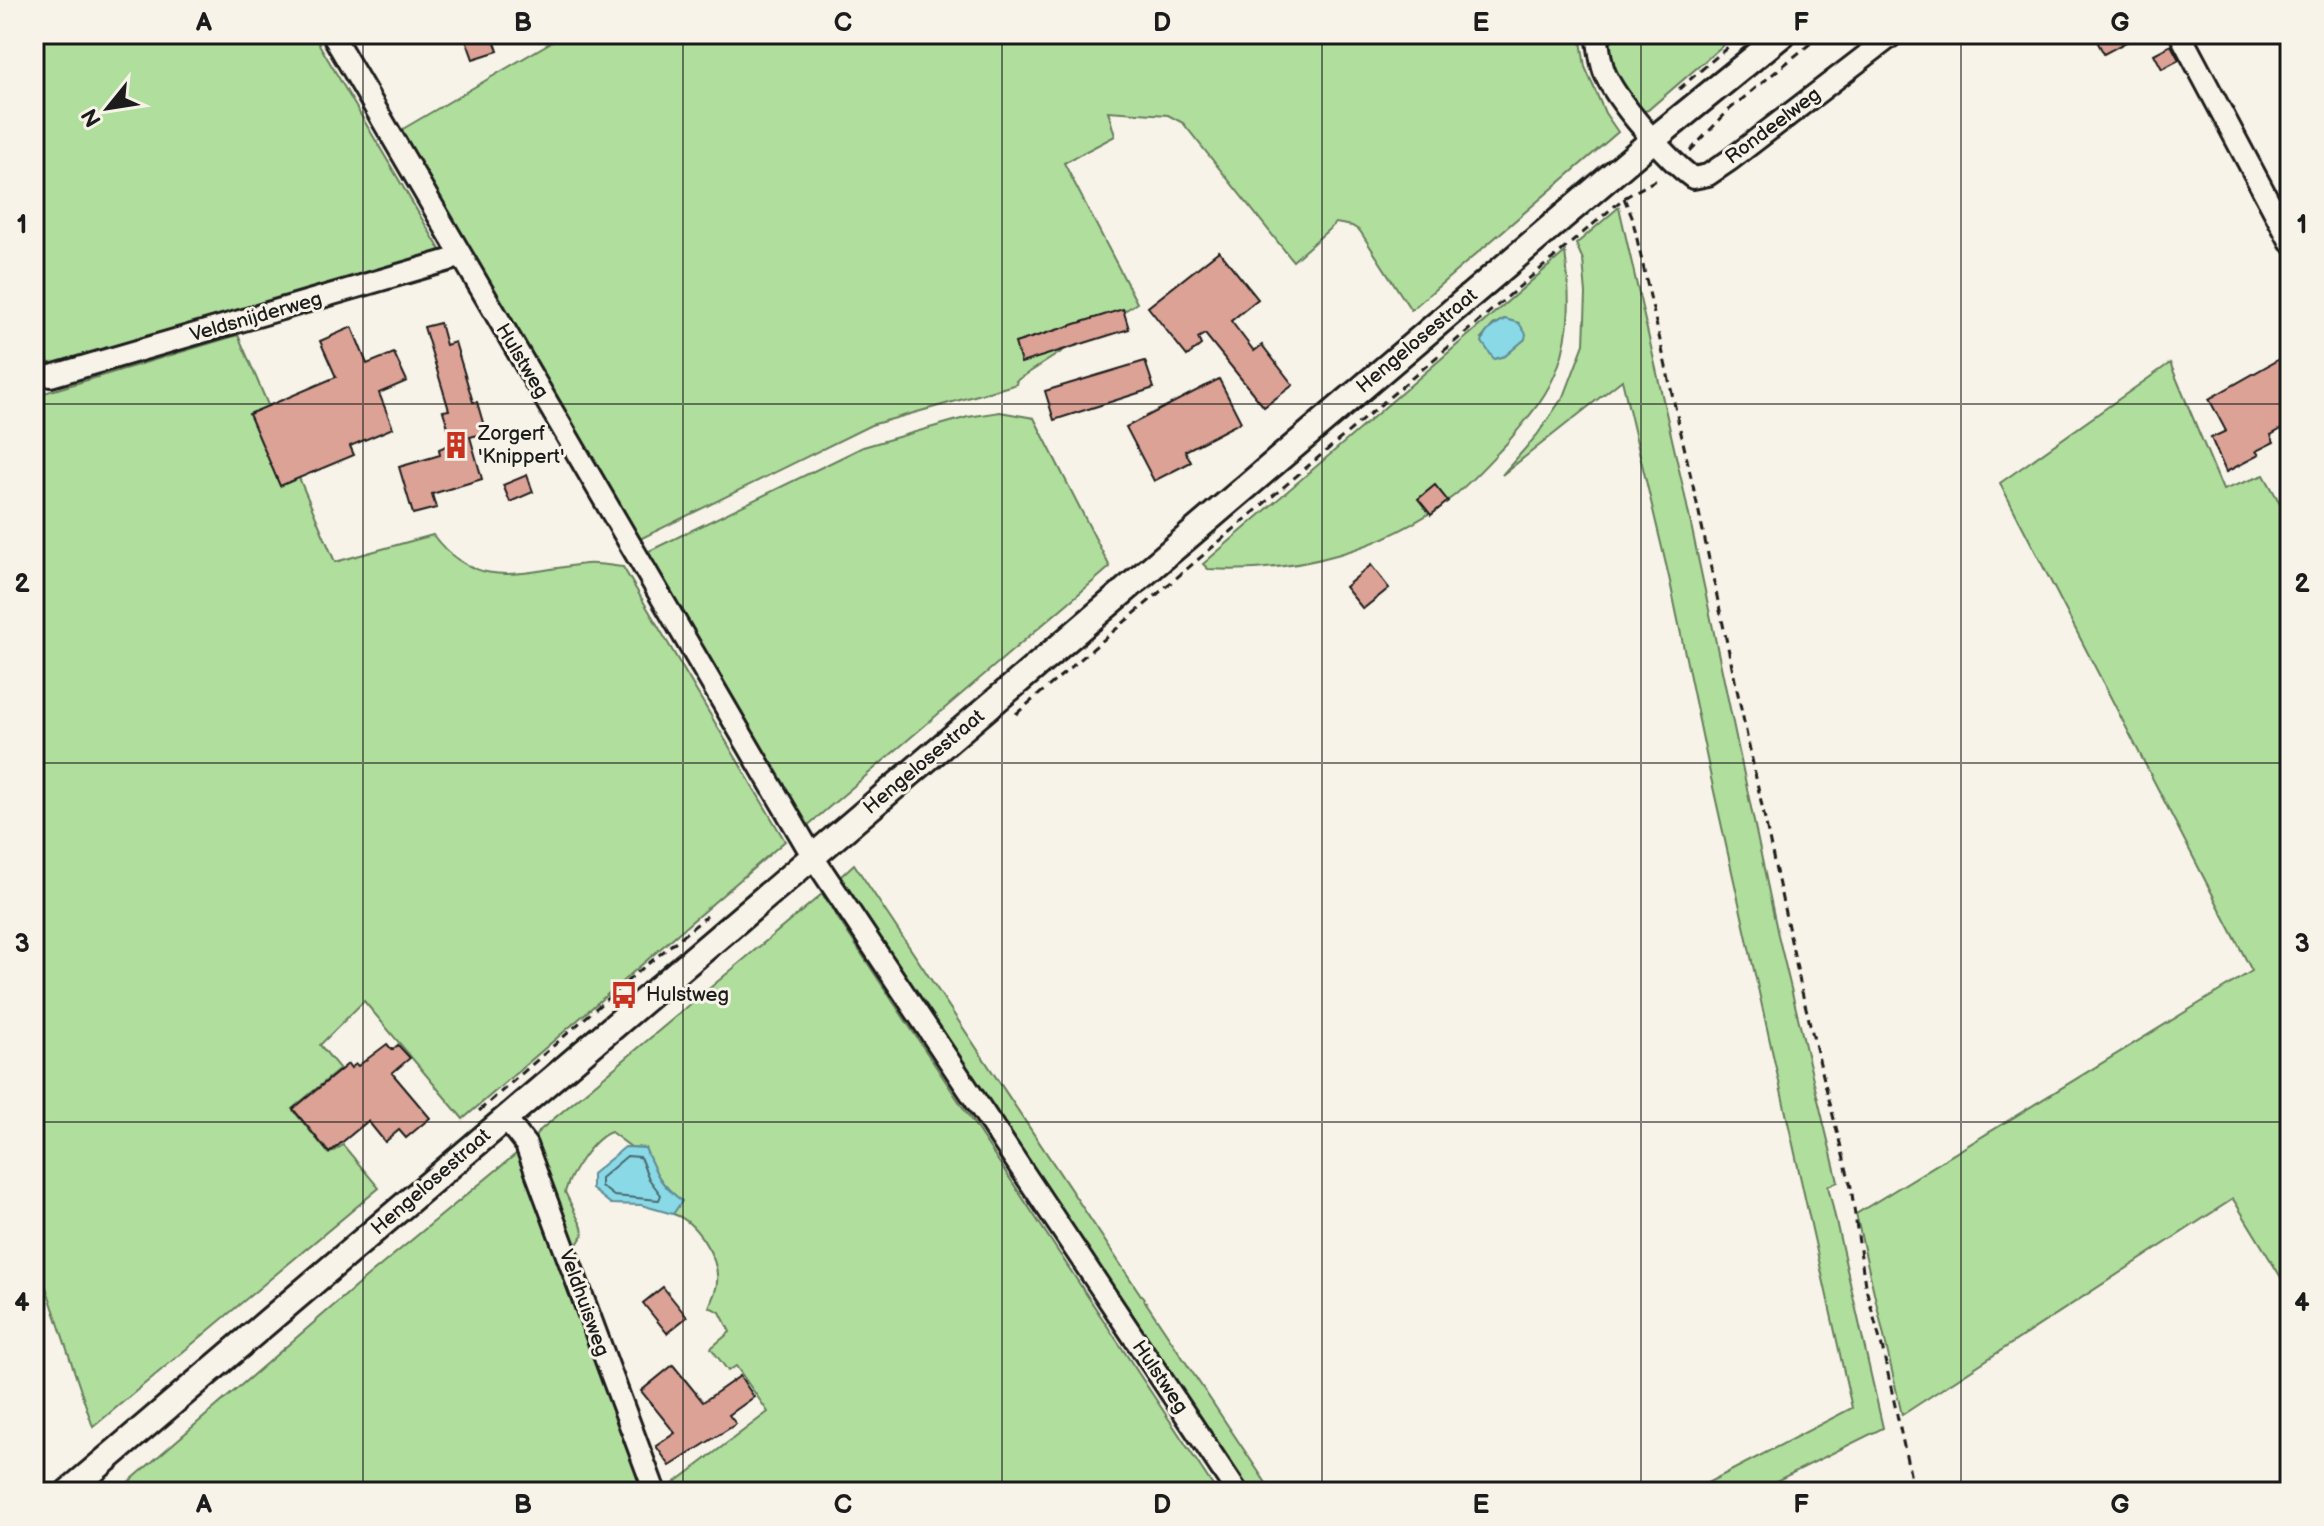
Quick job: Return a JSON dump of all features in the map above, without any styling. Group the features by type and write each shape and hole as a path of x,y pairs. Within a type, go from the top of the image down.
{"main road":[{"name":"Hengelosestraat","path":"68,1492 1654,139 1783,34"}],"street":[{"name":"Hulstweg","path":"332,34 813,857 1237,1492"},
{"path":"1597,34 1604,70 1611,86 1676,165"},
{"name":"Rondeelweg","path":"1676,165 1693,178 1708,175 1894,34"},
{"path":"2180,34 2290,241"},
{"name":"Veldsnijderweg","path":"51,376 460,257"},
{"name":"Veldhuisweg","path":"505,1118 526,1145 655,1492"}],"path":[{"path":"1672,94 1743,34"},
{"path":"1676,165 1730,109 1822,34"},
{"name":"Hengelosestraat","path":"1006,722 1624,198 1654,182 1676,165"},
{"path":"1624,198 1636,232 1698,508 1802,992 1851,1187 1865,1285 1914,1492"}],"green space":[{"path":"34,34 313,34 442,253 54,371 34,337"},
{"path":"565,34 1580,34 1585,67 1605,113 1618,132 1411,310 1360,231 1336,223 1293,261 1183,123 1168,115 1108,111 1115,136 1064,163 1137,303 1016,381 1017,384 871,425 634,542 396,133"},
{"path":"1617,34 1736,34 1642,112 1627,100 1607,53"},
{"path":"1619,207 1683,487 1778,935 1838,1182 1828,1186 1883,1428 1754,1492 1690,1492 1852,1408 1669,577 1622,380 1502,475 1537,435 1565,394 1584,344 1586,294 1583,260 1576,244"},
{"path":"1565,252 1568,325 1563,353 1553,378 1536,407 1507,443 1455,495 1400,530 1338,554 1306,562 1241,570 1208,569 1203,564","holes":["1504,319 1519,323 1525,339 1505,356 1482,338 1493,325"]},
{"path":"238,335 335,562 433,535 450,553 467,565 485,572 523,573 591,564 623,567 785,841 463,1119 364,1001 320,1045 340,1069 292,1109 329,1154 343,1145 379,1188 93,1427 34,1251 34,396"},
{"path":"2170,363 2223,490 2264,475 2290,521 2290,1292 2233,1199 1902,1415 1856,1214 2252,971 2000,483"},
{"path":"1000,412 1034,418 1110,567 806,827 641,555 863,447 968,417"},
{"path":"854,864 1272,1492 1245,1492 839,878"},
{"path":"822,894 1217,1492 666,1492 768,1412 736,1366 728,1371 711,1348 730,1332 720,1312 709,1307 717,1285 717,1273 710,1252 690,1224 673,1214 681,1201 659,1178 645,1148 631,1147 611,1132 597,1141 583,1158 565,1192 582,1227 583,1235 574,1249 534,1139 538,1132"},
{"path":"516,1154 521,1160 640,1482 630,1492 117,1492 368,1276"}],"water":[{"path":"1505,319 1519,323 1526,334 1525,339 1505,356 1494,359 1482,342 1483,338"},
{"path":"625,1147 645,1148 659,1178 682,1201 673,1214 641,1205 611,1204 592,1189 592,1174"}],"building":[{"path":"464,34 492,34 498,51 473,59"},
{"path":"2093,34 2141,34 2104,54"},
{"path":"2171,45 2179,60 2162,69 2154,54"},
{"path":"1219,251 1258,299 1231,321 1254,351 1262,345 1293,385 1264,407 1205,334 1198,338 1201,345 1187,356 1148,307"},
{"path":"1123,309 1129,329 1021,363 1015,343"},
{"path":"440,323 446,345 455,342 486,433 470,437 482,479 432,494 436,508 413,514 399,467 440,455 439,449 453,443 443,411 449,410 424,327"},
{"path":"352,327 367,364 394,353 407,381 379,393 393,428 350,446 354,455 280,486 249,414 336,377 320,341"},
{"path":"2290,353 2290,424 2271,435 2274,442 2256,451 2259,455 2226,472 2211,438 2226,431 2209,399"},
{"path":"1145,361 1154,388 1054,420 1045,391"},
{"path":"1219,379 1241,422 1185,451 1191,462 1154,481 1126,427"},
{"path":"527,475 533,492 510,502 503,485"},
{"path":"1435,485 1448,501 1431,515 1418,499"},
{"path":"1371,565 1389,588 1363,609 1345,587"},
{"path":"387,1044 392,1050 398,1045 410,1058 392,1073 430,1118 406,1138 399,1130 385,1142 368,1121 329,1153 293,1109 348,1064 351,1068 356,1064 358,1066"},
{"path":"663,1287 687,1317 667,1333 643,1303"},
{"path":"673,1365 703,1402 740,1376 754,1397 729,1415 736,1424 670,1466 656,1446 675,1433 641,1391"}],"place":[{"name":"Zorgerf 'Knippert'","path":"456,445"},
{"name":"Hulstweg","path":"624,995"}]}
